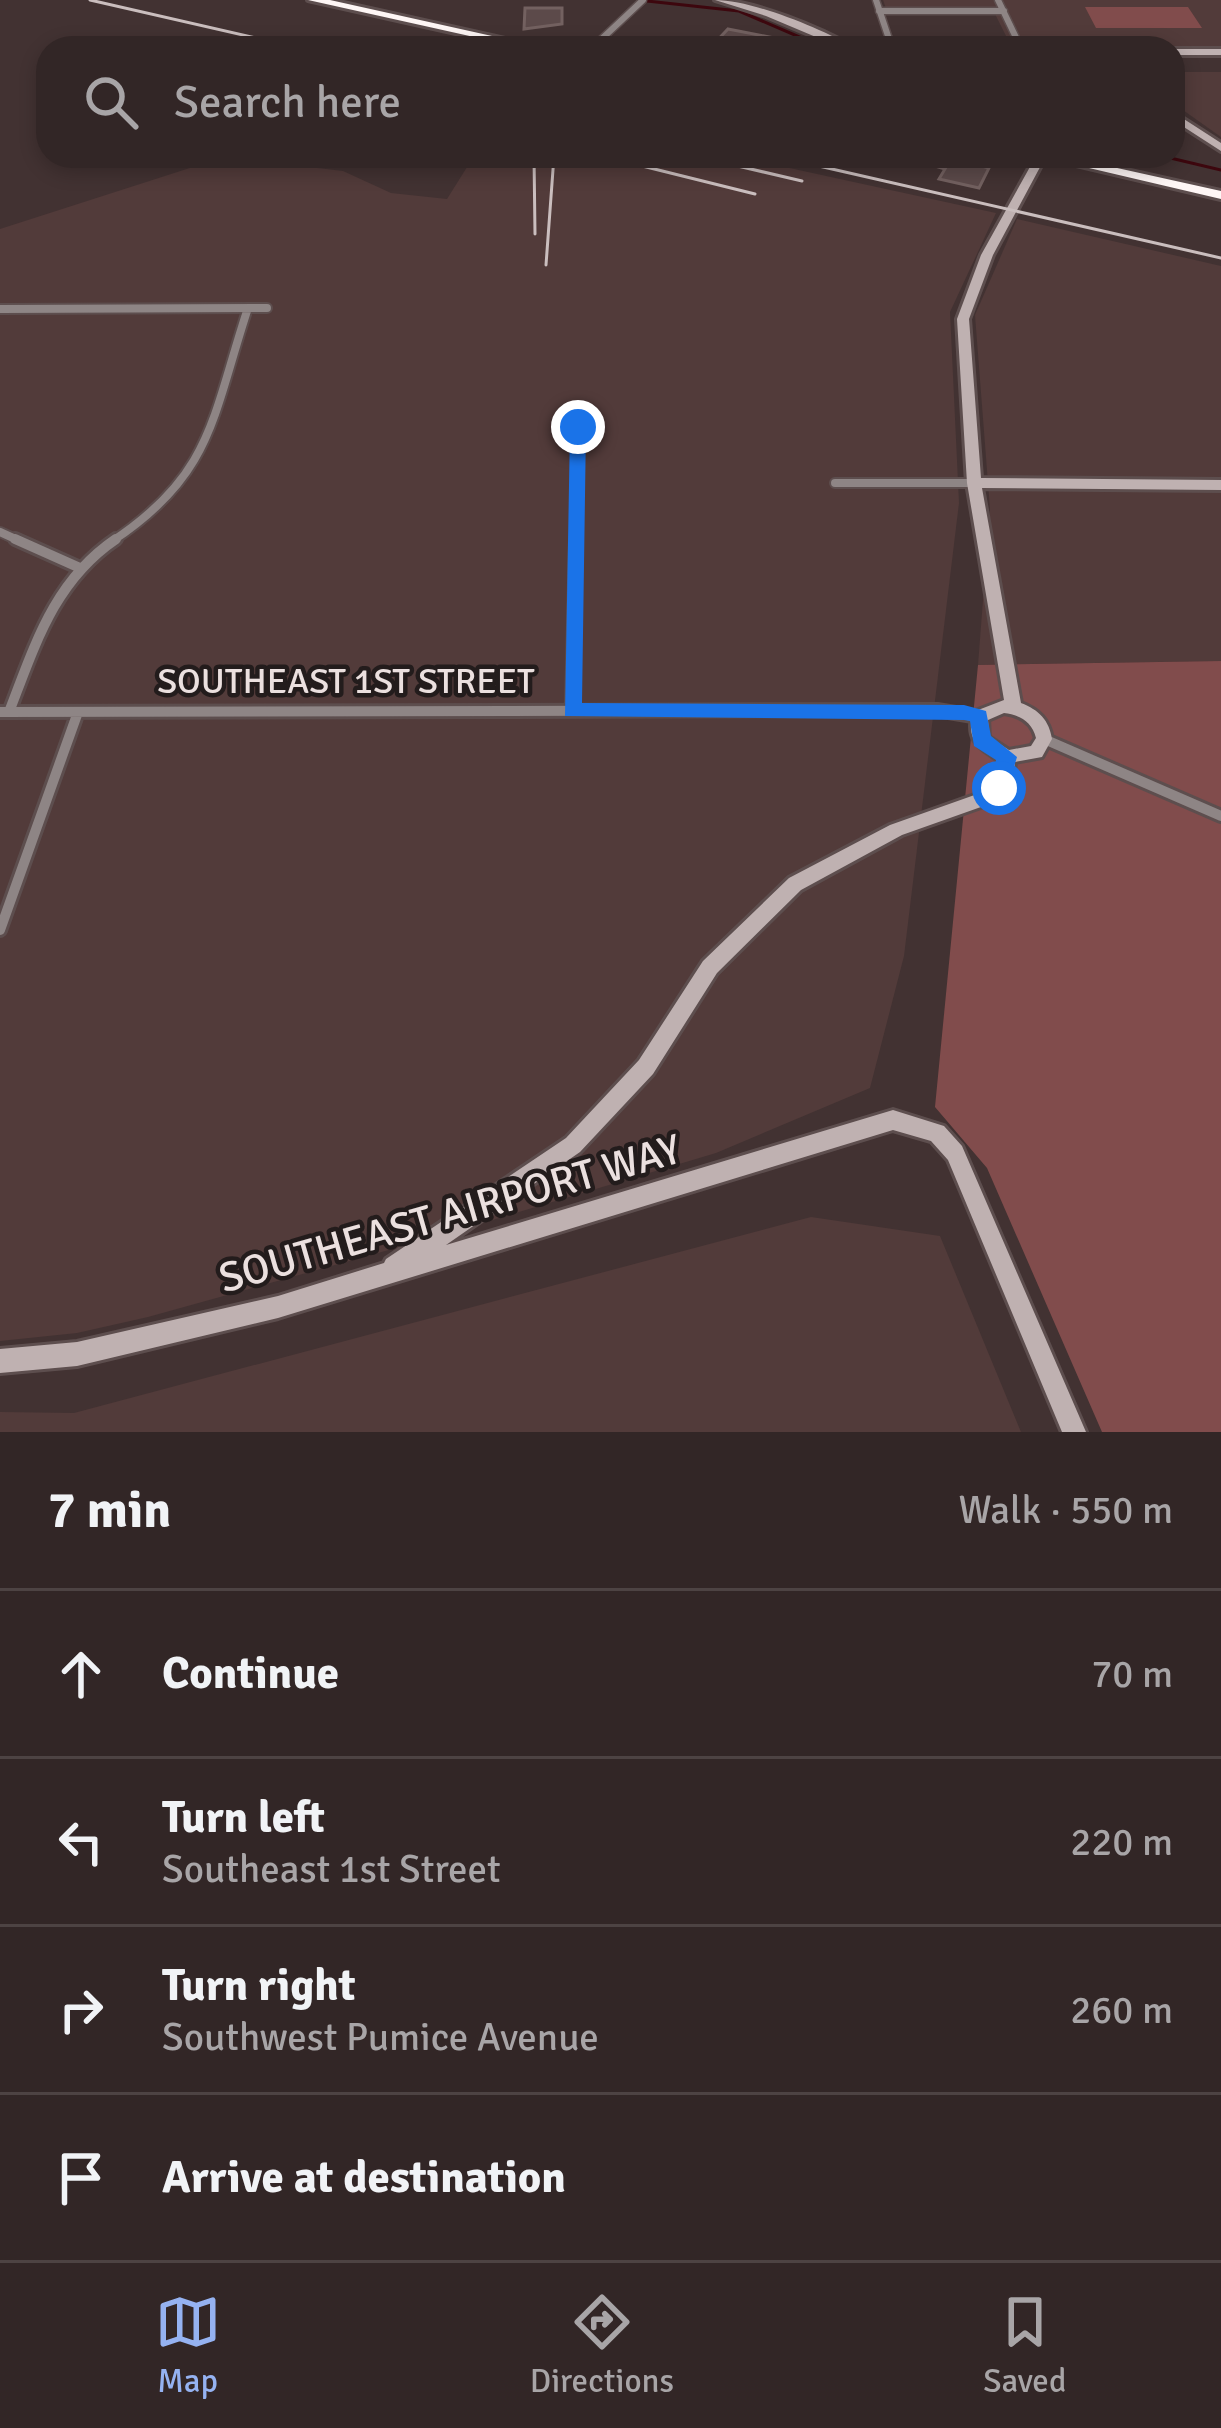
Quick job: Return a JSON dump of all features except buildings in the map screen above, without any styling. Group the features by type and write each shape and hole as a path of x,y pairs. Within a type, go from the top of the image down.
{"highway":[{"path":"314,0 484,36"},
{"path":"1102,168 1221,192"},
{"path":"1117,168 1221,192"}],"main road":[{"path":"719,0 770,14 822,36"},
{"path":"1185,52 1221,52"},
{"path":"1185,120 1221,145"},
{"path":"1013,707 974,483 963,319 987,255 1036,168"},
{"path":"974,483 1221,485"},
{"path":"993,707 1013,707 1033,716 1044,739 1036,752 1007,757 981,740 980,716 993,707"},
{"path":"382,1275 573,1145 646,1067 710,967 795,884 896,830 989,797 1004,780 1007,757"},
{"name":"SOUTHEAST AIRPORT WAY","path":"0,1361 77,1354 186,1330 869,1126 915,1123 938,1133 968,1178 1074,1432"}],"street":[{"path":"605,36 644,0"},
{"path":"876,0 888,36"},
{"path":"998,0 1015,36"},
{"path":"879,11 1004,11"},
{"path":"5,712 55,598 80,568 149,522 184,485 197,463 248,308"},
{"path":"0,309 267,308"},
{"path":"572,710 578,427"},
{"path":"836,483 974,483"},
{"path":"0,532 80,568"},
{"name":"SOUTHEAST 1ST STREET","path":"5,712 937,710 980,716"},
{"path":"0,930 78,712"},
{"path":"1044,739 1221,816"}],"shaded area":[{"path":"883,0 1221,0 1221,48 1185,48 1185,36 1006,36 995,14 888,14"},
{"path":"1085,7 1188,7 1202,28 1096,28"},
{"path":"1185,72 1221,72 1221,137 1185,112"},
{"path":"190,168 343,171 391,193 447,199 466,168 789,168 996,213 950,312 959,503 904,956 870,1088 716,1153 439,1236 148,1317 77,1333 0,1341 0,229"},
{"path":"1017,219 1221,266 1221,661 978,665 990,509 975,315"},
{"path":"1221,661 1221,1432 1102,1432 987,1168 935,1107 978,665"},
{"path":"811,1217 940,1236 1021,1432 0,1432 0,1412 74,1413"}],"waterway":[{"path":"647,1 739,11 797,36"},
{"path":"1185,161 1221,170"}],"railway":[{"path":"90,0 248,36"},
{"path":"534,168 535,234"},
{"path":"546,265 553,168"},
{"path":"650,168 755,194"},
{"path":"746,168 802,181"},
{"path":"827,168 1221,258"}],"route":[{"path":"578,427 572,710 964,712 980,716 977,732 981,740 1007,757 999,788"}]}
